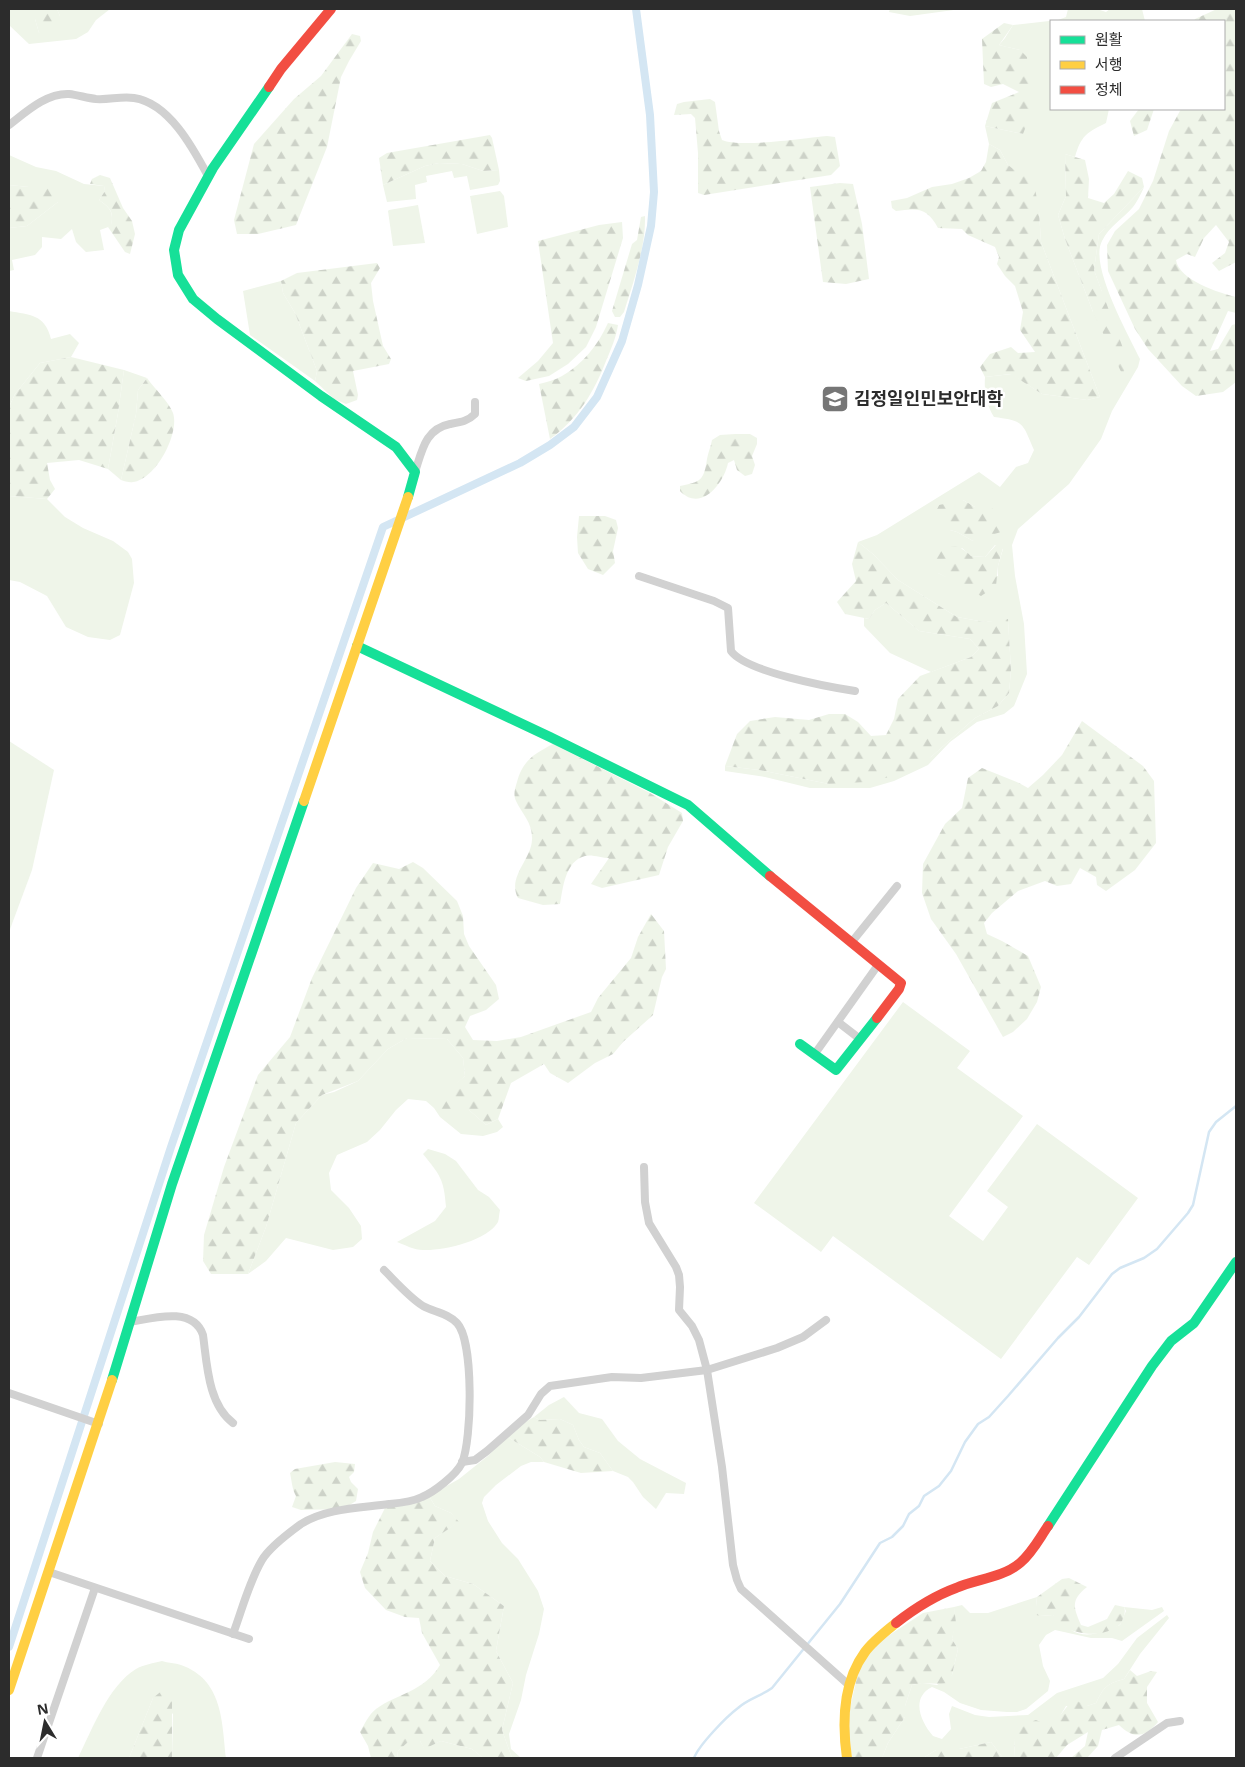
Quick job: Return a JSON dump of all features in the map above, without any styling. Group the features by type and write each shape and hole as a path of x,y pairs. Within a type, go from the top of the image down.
{"street":[{"path":"331,9 281,69 208,176 179,230 174,250 178,275 193,299 297,378 396,447 408,461 414,472"},
{"path":"9,125 42,101 69,94 96,99 135,98 148,101 158,107 172,122 195,153 208,176"},
{"path":"9,1690 130,1322 172,1184 404,508 414,472 427,439 434,430 445,425 469,420 475,414 474,402"},
{"path":"639,576 724,604 729,611 731,652 742,662 826,687 855,691"},
{"path":"357,646 550,737 688,805 775,881 901,983 899,989 836,1070 800,1044"},
{"path":"851,942 897,886"},
{"path":"814,1055 878,965"},
{"path":"838,1022 860,1039"},
{"path":"644,1166 645,1202 649,1223 676,1266 680,1287 679,1310 692,1326 699,1340 707,1370 722,1467 733,1565 737,1580 741,1588 766,1612 850,1686"},
{"path":"847,1758 844,1726 850,1686 861,1657 897,1621 926,1601 1019,1564 1032,1550 1152,1366 1171,1341 1194,1323 1236,1262"},
{"path":"234,1634 256,1572 263,1558 300,1525 315,1516 404,1502 422,1497 438,1487 454,1473 462,1462 469,1433 469,1408 466,1346 462,1330 456,1322 444,1314 432,1311 421,1304 384,1270"},
{"path":"130,1322 182,1316 195,1321 203,1335 215,1398 223,1414 233,1423"},
{"path":"462,1462 475,1460 487,1451 528,1414 541,1394 550,1386 612,1377 642,1378 707,1370 777,1348 803,1337 826,1320"},
{"path":"9,1393 96,1424"},
{"path":"49,1572 249,1639"},
{"path":"37,1758 95,1588"},
{"path":"1115,1758 1166,1723 1180,1721"}],"green space":[{"path":"9,9 35,9 35,19 39,33 60,16 57,9 110,9 96,20 88,32 76,39 29,44 9,25"},
{"path":"35,9 57,9 60,16 57,28 39,33 35,19"},
{"path":"890,9 961,9 910,16 889,12"},
{"path":"1068,9 1097,9 1106,12 1110,9 1142,9 1145,20 1058,20 1066,17"},
{"path":"1217,9 1236,9 1236,262 1219,271 1212,263 1225,253 1229,242 1216,225 1204,238 1195,257 1187,254 1176,260 1184,274 1192,279 1210,289 1236,297 1236,313 1228,311 1210,351 1218,349 1232,325 1236,324 1236,382 1223,392 1196,396 1182,386 1148,349 1135,329 1108,271 1107,245 1115,231 1139,209 1153,181 1169,131 1180,110 1225,110 1225,20 1195,19"},
{"path":"1050,21 1050,110 1109,110 1106,123 1094,129 1082,139 1075,157 1065,154 1066,196 1058,215 1065,239 1093,312 1102,292 1094,270 1099,234 1144,187 1133,207 1105,235 1099,252 1105,282 1119,317 1140,359 1138,367 1112,411 1101,439 1069,484 1018,529 1012,545 1015,576 1024,624 1027,674 1014,706 1004,714 977,722 950,742 928,765 894,781 870,788 810,788 765,777 725,771 725,766 759,770 829,784 931,757 975,718 998,706 1009,693 1011,670 1008,620 985,622 957,617 898,580 873,554 858,542 877,535 979,472 1000,487 1016,467 1028,463 1034,450 1024,428 1017,422 994,417 986,398 985,377 1012,374 1042,394 1087,400 1100,397 1041,242 1039,211 1017,173 1008,165 1000,150 989,144 985,126 1023,134 1020,50 999,45 1013,25","holes":["963,500 975,507 990,507 973,541 950,530","995,545 1003,549 998,566 998,576 957,582 938,573 962,548 971,556 985,557"]},
{"path":"1004,23 1013,25 999,45 1020,50 1027,57 1031,113 1023,134 985,126 992,103 1019,92 1003,84 991,87 984,84 982,39"},
{"path":"352,34 360,36 361,41 341,77 327,147 296,225 258,234 237,234 234,220 254,144 294,99 321,76"},
{"path":"710,99 715,102 722,140 758,143 827,136 835,137 840,166 831,175 704,195 698,193 698,153 695,118 691,114 674,115 677,104"},
{"path":"1138,110 1154,110 1147,130 1134,136 1130,121"},
{"path":"490,135 499,170 483,171 462,164 439,163 425,166 383,185 379,158 387,153"},
{"path":"989,144 1000,150 1008,165 1017,172 1025,167 1032,171 1039,211 1041,242 1100,397 1087,400 1042,394 1011,374 985,377 980,367 990,354 1011,347 1018,353 1035,352 1020,330 1023,312 1015,286 997,264 999,257 995,247 968,235 962,229 938,228 930,216 921,210 896,211 892,208 891,201 907,198 932,187 952,184 981,171 986,162"},
{"path":"1065,154 1085,160 1089,179 1088,198 1104,203 1114,194 1128,171 1142,178 1144,187 1099,234 1094,270 1127,359 1123,376 1093,312 1065,239 1058,215 1066,196"},
{"path":"9,155 36,167 56,171 84,184 104,186 105,191 99,200 108,208 112,217 111,226 100,230 104,250 86,252 76,242 72,229 61,239 42,237 42,247 35,255 12,260 14,270 9,271 9,228 27,226 58,202 50,187 9,185"},
{"path":"439,163 462,164 483,171 499,170 500,181 498,185 470,190 467,176 454,178 452,171 426,176 427,182 415,185 416,199 387,202 383,185 425,166"},
{"path":"100,175 110,178 123,208 132,221 135,234 130,254 125,252 108,227 111,225 111,213 99,200 105,191 104,186 90,184 92,179"},
{"path":"840,183 853,184 862,224 869,279 846,284 823,282 810,187"},
{"path":"9,185 59,189 58,202 27,226 9,228"},
{"path":"500,191 504,196 508,227 477,234 470,196"},
{"path":"418,205 425,243 393,246 388,211"},
{"path":"645,216 645,228 635,277 624,312 620,317 615,317 612,311 632,244 637,240 641,217"},
{"path":"622,222 623,238 596,327 586,347 568,364 549,376 526,381 518,378 538,361 553,343 538,241 599,225"},
{"path":"377,263 380,268 371,283 373,301 383,346 391,359 389,364 353,371 358,395 357,400 346,404 334,399 315,381 317,371 295,313 283,293 281,281 297,273"},
{"path":"281,281 283,293 295,313 317,371 315,381 250,335 243,291"},
{"path":"9,311 30,315 41,320 51,339 70,334 79,343 71,357 40,363 15,394 9,407"},
{"path":"608,323 618,325 617,330 596,383 577,414 550,439 539,384 551,381 577,366 595,346"},
{"path":"71,357 124,370 108,469 79,460 47,463 50,480 55,489 47,499 9,496 9,407 15,394 40,363"},
{"path":"124,370 147,378 138,390 136,414 121,480 108,469"},
{"path":"147,378 173,413 173,432 164,455 150,473 141,479 129,482 121,480 136,414 138,390"},
{"path":"750,434 757,438 757,444 752,456 755,465 752,474 745,476 737,470 734,460 728,463 722,479 710,493 696,499 688,497 680,491 680,486 693,483 703,476 712,440 720,435"},
{"path":"9,496 47,499 65,517 83,528 113,541 128,552 132,559 134,583 120,635 110,640 88,637 66,627 47,596 20,582 9,580"},
{"path":"963,500 975,507 990,507 1002,516 1004,531 973,541 950,530 934,515 939,505"},
{"path":"579,516 605,516 616,520 618,528 613,551 615,563 603,575 588,569 578,553"},
{"path":"858,542 873,554 898,580 957,617 985,622 1008,619 1011,670 1009,693 998,706 975,718 931,757 913,769 890,777 865,782 829,784 759,770 725,766 737,734 750,721 775,717 809,720 829,714 845,714 858,722 871,736 886,735 894,719 898,699 920,676 971,657 979,649 970,639 919,631 886,603 875,610 869,619 845,614 837,602 856,581 852,564"},
{"path":"996,545 1003,548 998,566 996,586 981,596 938,573 933,566 934,553 945,549 957,547 971,556 985,557"},
{"path":"886,603 919,631 970,639 979,649 971,657 931,672 890,653 864,626 864,618 869,619 875,610"},
{"path":"1082,721 1143,766 1154,781 1156,843 1135,870 1106,891 1097,885 1096,877 1080,868 1071,884 1057,886 1045,881 1018,891 992,913 984,923 987,934 1028,956 1041,987 1037,1002 1027,1019 1013,1032 1003,1037 956,954 931,919 922,893 923,864 945,824 962,808 968,778 982,768 1028,788 1062,755"},
{"path":"9,741 54,770 32,870 9,932"},
{"path":"553,744 650,793 682,813 683,821 668,847 659,875 602,888 591,884 609,858 585,856 573,863 569,869 560,904 543,905 518,898 515,883 531,847 532,834 529,824 515,799 515,789 519,774 530,758"},
{"path":"413,862 423,868 457,901 463,916 464,934 469,946 496,985 499,999 486,1010 470,1016 465,1027 473,1040 497,1041 521,1037 591,1012 598,998 631,958 638,937 651,914 664,931 666,969 662,977 653,1015 623,1042 613,1054 595,1063 568,1083 550,1073 544,1064 511,1083 498,1119 486,1125 469,1110 439,1110 438,1098 465,1076 463,1058 447,1039 407,1038 388,1049 358,1081 322,1095 296,1123 266,1227 248,1274 211,1274 203,1261 204,1235 224,1167 258,1075 290,1037 312,978 356,888 373,863 399,869"},
{"path":"903,1002 970,1051 957,1068 1023,1116 949,1216 983,1241 1008,1207 987,1191 1037,1124 1138,1198 1089,1265 1077,1257 1001,1359 833,1236 821,1252 754,1203"},
{"path":"407,1038 447,1039 463,1058 465,1076 455,1085 469,1110 486,1125 498,1119 503,1127 497,1132 483,1136 461,1134 440,1117 426,1101 408,1099 367,1142 337,1155 329,1173 331,1190 349,1208 361,1226 362,1239 353,1247 333,1250 286,1238 266,1261 248,1274 266,1227 296,1123 322,1095 334,1092 358,1081 388,1049"},
{"path":"428,1149 445,1154 456,1161 478,1190 489,1197 500,1210 498,1222 484,1235 464,1244 432,1250 420,1250 397,1242 435,1221 446,1207 440,1178 423,1154"},
{"path":"564,1397 579,1413 602,1419 618,1441 640,1459 686,1483 684,1494 666,1493 656,1509 643,1497 628,1477 613,1471 600,1453 584,1447 573,1425 560,1419 540,1420 534,1417 549,1405"},
{"path":"534,1417 540,1420 560,1419 573,1425 584,1447 600,1453 613,1471 581,1473 544,1462 540,1457 506,1436 513,1429"},
{"path":"506,1436 540,1457 544,1462 531,1462 521,1466 496,1485 484,1497 482,1503 488,1521 502,1543 518,1559 538,1591 544,1609 521,1700 509,1734 511,1749 520,1757 529,1758 512,1758 502,1730 513,1683 496,1651 504,1606 473,1584 445,1576 430,1561 435,1538 458,1522 451,1513 435,1506 429,1496 459,1479 489,1455"},
{"path":"335,1462 355,1464 354,1472 349,1477 358,1489 356,1501 343,1509 301,1510 292,1507 296,1496 290,1473 295,1469"},
{"path":"429,1496 435,1506 451,1513 459,1522 435,1538 430,1561 445,1576 473,1584 504,1606 496,1651 513,1683 502,1730 512,1758 483,1758 472,1749 441,1741 424,1749 420,1741 408,1742 398,1751 397,1758 371,1758 368,1746 360,1732 373,1711 419,1687 434,1674 440,1665 422,1633 419,1618 405,1617 386,1610 365,1588 360,1572 368,1553 373,1532 385,1508"},
{"path":"1069,1578 1087,1587 1078,1596 1075,1604 1076,1613 1081,1625 1088,1627 1107,1619 1115,1605 1125,1609 1120,1624 1106,1632 1086,1634 1059,1626 1053,1615 1040,1616 1033,1614 1033,1607 1036,1606 1037,1597 1062,1579"},
{"path":"1037,1597 1036,1606 1040,1616 1053,1615 1071,1630 1083,1634 1096,1634 1120,1625 1126,1611 1124,1607 1152,1610 1162,1607 1164,1611 1122,1641 1112,1638 1091,1638 1055,1630 1046,1635 1039,1645 1043,1666 1050,1681 1048,1691 1026,1709 1017,1712 981,1710 960,1703 944,1692 932,1687 921,1697 919,1704 925,1724 933,1736 942,1739 951,1729 949,1714 952,1706 975,1715 989,1717 1028,1715 1057,1693 1103,1678 1118,1664 1137,1638 1167,1615 1169,1618 1140,1654 1124,1679 1106,1687 1096,1703 1087,1706 1066,1706 1057,1721 1014,1740 1015,1758 1003,1758 991,1742 959,1749 936,1750 923,1758 882,1758 888,1743 905,1717 905,1706 912,1685 922,1683 937,1685 952,1675 958,1649 952,1639 955,1623 954,1607 962,1605 970,1613 988,1613"},
{"path":"954,1607 956,1623 952,1639 958,1649 952,1675 948,1683 912,1685 905,1706 905,1717 888,1743 882,1758 852,1758 849,1733 850,1708 858,1673 867,1656 882,1640 923,1613"},
{"path":"162,1661 181,1665 195,1672 213,1692 221,1717 226,1758 172,1758 173,1714 153,1698 129,1758 78,1758 102,1709 117,1686 136,1669"},
{"path":"1130,1670 1137,1676 1151,1671 1157,1672 1147,1687 1147,1703 1158,1722 1148,1731 1139,1735 1129,1733 1119,1725 1102,1730 1098,1746 1087,1758 1071,1758 1085,1746 1088,1732 1067,1745 1056,1758 1015,1758 1014,1740 1020,1725 1036,1720 1047,1725 1052,1723 1074,1699 1087,1706 1096,1703 1106,1687 1124,1679"},
{"path":"164,1689 172,1692 172,1758 129,1758 153,1698"},
{"path":"408,1741 420,1741 424,1748 441,1741 472,1749 483,1758 397,1758 398,1751"},
{"path":"991,1742 1003,1758 923,1758 947,1746 959,1749"}],"waterway":[{"path":"9,1647 171,1147 383,527 520,463 550,445 574,427 597,397 622,341 638,285 651,226 654,192 650,115 636,9"},
{"path":"694,1758 707,1739 733,1712 746,1702 772,1688 840,1604 880,1543 892,1537 903,1526 909,1514 919,1506 924,1496 939,1486 951,1471 965,1442 978,1424 989,1417 1058,1338 1079,1317 1112,1274 1120,1268 1144,1258 1157,1249 1188,1213 1193,1205 1209,1132 1216,1122 1236,1106"}],"traffic: fast":[{"path":"269,87 213,168 179,230 174,250 178,275 193,299 217,319 321,396 396,447 415,472 408,497"},
{"path":"357,646 550,737 688,805 770,876"},
{"path":"112,1380 172,1184 304,801"},
{"path":"800,1044 836,1070 877,1018"},
{"path":"1048,1526 1152,1366 1171,1341 1194,1323 1236,1262"}],"traffic: slow":[{"path":"304,801 408,497"},
{"path":"9,1690 112,1380"},
{"path":"847,1758 845,1717 848,1689 852,1676 868,1648 896,1623"}],"traffic: jam":[{"path":"269,87 281,69 331,9"},
{"path":"770,876 901,983 899,989 877,1018"},
{"path":"896,1623 940,1595 1013,1568 1028,1555 1048,1526"}],"place":[{"name":"김정일인민보안대학","path":"835,399"}]}
